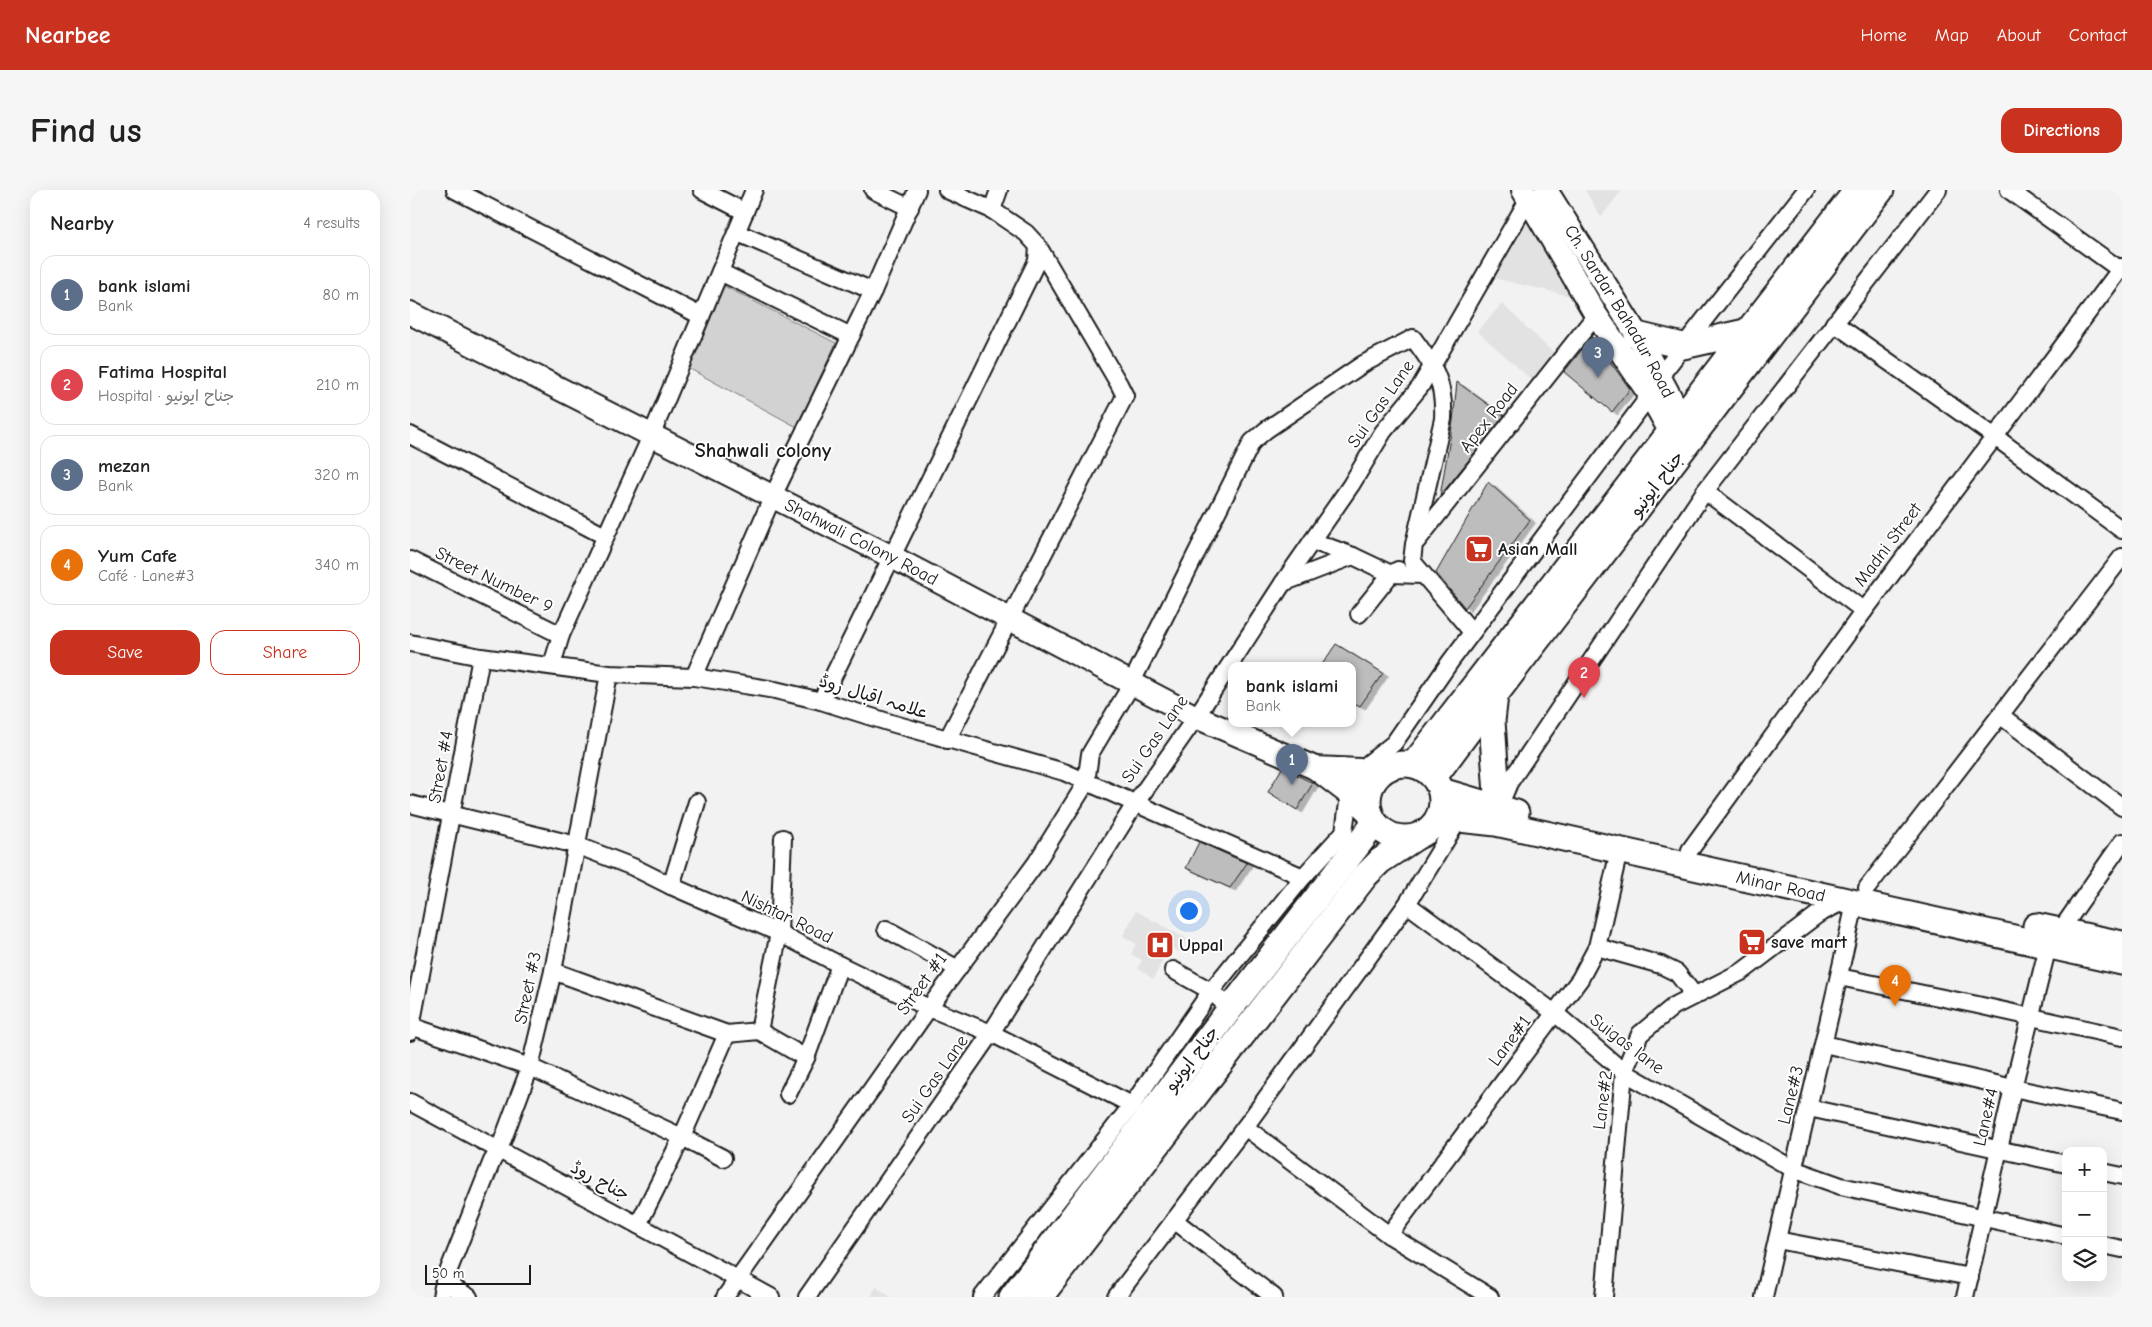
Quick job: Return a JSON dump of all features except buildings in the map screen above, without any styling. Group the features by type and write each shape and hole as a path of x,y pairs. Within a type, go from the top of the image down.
{"main road":[{"name":"جناح ایونیو","path":"1424,774 1495,695 1683,433 1750,331 1857,190"},
{"name":"جناح ایونیو","path":"1424,774 1683,433 1881,190"},
{"name":"Ch. Sardar Bahadur Road","path":"1532,193 1596,315 1655,386 1683,433"},
{"name":"Ch. Sardar Bahadur Road","path":"1532,193 1637,335 1655,386"},
{"name":"Shahwali Colony Road","path":"410,313 652,434 772,498 892,557 1010,618 1131,684 1196,716 1315,768 1349,794 1373,818"},
{"path":"1637,335 1683,346 1750,331"},
{"path":"1495,695 1492,721 1498,809"},
{"name":"Shahwali Colony Road","path":"1315,768 1424,774"},
{"path":"1416,837 1393,837 1383,831 1373,818 1368,797 1374,780 1388,768 1424,774 1441,811 1448,820"},
{"name":"Minar Road","path":"1424,774 1498,809 1690,850 1856,897"},
{"name":"جناح ایونیو","path":"1012,1297 1051,1227 1230,1009 1373,818"},
{"name":"جناح ایونیو","path":"1040,1297 1365,876 1380,861 1416,837 1448,820"},
{"name":"Minar Road","path":"1448,820 1496,823 1619,851 1911,907 2054,938 2122,944"},
{"name":"Minar Road","path":"2054,938 2122,962"}],"street":[{"path":"455,190 701,316"},
{"path":"702,190 746,212"},
{"path":"552,665 561,635 652,434 738,233 754,190"},
{"path":"873,190 910,208"},
{"path":"694,677 772,498 873,291 917,190"},
{"path":"947,190 992,210 1026,233 1038,246 1125,396 948,740"},
{"path":"992,210 999,190"},
{"path":"982,1297 1051,1227 1132,1105 1212,991 1303,878 1344,832 1351,781 1360,770 1394,743 1472,632 1683,346 1806,190"},
{"path":"1498,809 1509,783 1705,491 1938,190"},
{"path":"2009,190 2121,269"},
{"name":"Sui Gas Lane","path":"1231,662 1351,485 1383,432 1420,387 1532,193"},
{"path":"738,233 873,291"},
{"path":"821,701 1037,261 1038,246"},
{"name":"Madni Street","path":"1690,850 1864,610 2121,269"},
{"path":"720,272 851,336"},
{"name":"Apex Road","path":"1414,544 1596,315"},
{"path":"1834,323 1996,437 2122,530"},
{"name":"Street #1","path":"725,1297 929,1008 1036,863 1086,783 1090,754 1131,684 1252,442 1266,430 1362,364 1412,338 1433,364"},
{"path":"1433,364 1442,389 1443,419 1414,544 1412,561 1472,632"},
{"path":"410,435 605,536"},
{"path":"1705,491 1864,610"},
{"path":"1312,541 1353,556 1391,574 1422,575"},
{"path":"1283,583 1353,556"},
{"path":"1856,897 2122,557"},
{"name":"Street Number 9","path":"410,560 561,635"},
{"path":"1359,614 1391,574 1412,561"},
{"name":"علامہ اقبال روڈ","path":"410,643 482,657 609,674 694,677 775,690 821,701 948,740 1064,772 1303,878"},
{"name":"Street #4","path":"411,1029 482,657"},
{"name":"Sui Gas Lane","path":"807,1297 991,1033 1135,804 1228,667"},
{"name":"Street #3","path":"443,1289 530,1068 552,970 609,674"},
{"path":"2000,715 2122,807"},
{"path":"671,886 697,802"},
{"name":"Nishtar Road","path":"410,804 453,813 576,845 633,867 671,886 779,933 929,1008 991,1033 1132,1105"},
{"path":"1117,1297 1245,1127 1407,904 1448,820"},
{"path":"759,1031 779,933 784,838"},
{"path":"2054,938 2115,863 2122,842"},
{"name":"Lane#1","path":"1389,1235 1556,1014 1580,979 1597,947 1619,851"},
{"name":"Lane#3","path":"1764,1297 1824,1044 1856,897"},
{"name":"Lane#2","path":"1604,1297 1624,1072 1640,1034 1674,1006 1743,971 1817,915 1856,897"},
{"name":"Suigas lane","path":"1407,904 1556,1014 1624,1072 1793,1169 1841,1186 2062,1235"},
{"path":"886,929 958,969"},
{"name":"Lane#4","path":"1965,1297 2030,1017 2054,938"},
{"path":"1597,947 1661,964 1677,973 1696,996"},
{"path":"788,1094 806,1058 840,965"},
{"path":"552,970 727,1034 759,1031 806,1058"},
{"path":"1173,970 1212,991 1230,1009"},
{"path":"1839,977 2122,1037"},
{"path":"411,1029 530,1068 682,1137 722,1158"},
{"path":"638,1225 682,1137 727,1034"},
{"path":"1824,1044 2122,1111"},
{"name":"جناح روڈ","path":"410,1102 771,1297"},
{"path":"1808,1108 2062,1163"},
{"path":"1245,1127 1389,1235 1490,1297"},
{"path":"2107,1173 2122,1176"},
{"path":"1174,1220 1274,1297"},
{"path":"1777,1240 1970,1277"},
{"path":"2107,1246 2122,1249"},
{"path":"443,1289 469,1297"}],"shaded area":[{"path":"1585,190 1622,190 1601,217"},
{"path":"1528,216 1582,299 1489,277"},
{"path":"724,286 836,343 797,427 690,369"},
{"path":"1502,304 1557,356 1535,383 1477,331"},
{"name":"Uppal","path":"1136,911 1187,939 1180,952 1170,947 1153,979 1138,968 1142,960 1131,954 1136,944 1123,936"},
{"path":"876,1287 891,1297 871,1297"}],"place":[{"name":"mezan","path":"1598,378"},
{"name":"Asian Mall","path":"1479,549"},
{"name":"Fatima Hospital","path":"1584,698"},
{"name":"bank islami","path":"1292,785"},
{"name":"save mart","path":"1752,942"},
{"name":"Uppal","path":"1160,945"},
{"name":"Yum Cafe","path":"1895,1006"}],"district":[{"name":"Shahwali colony","path":"763,450"}]}
